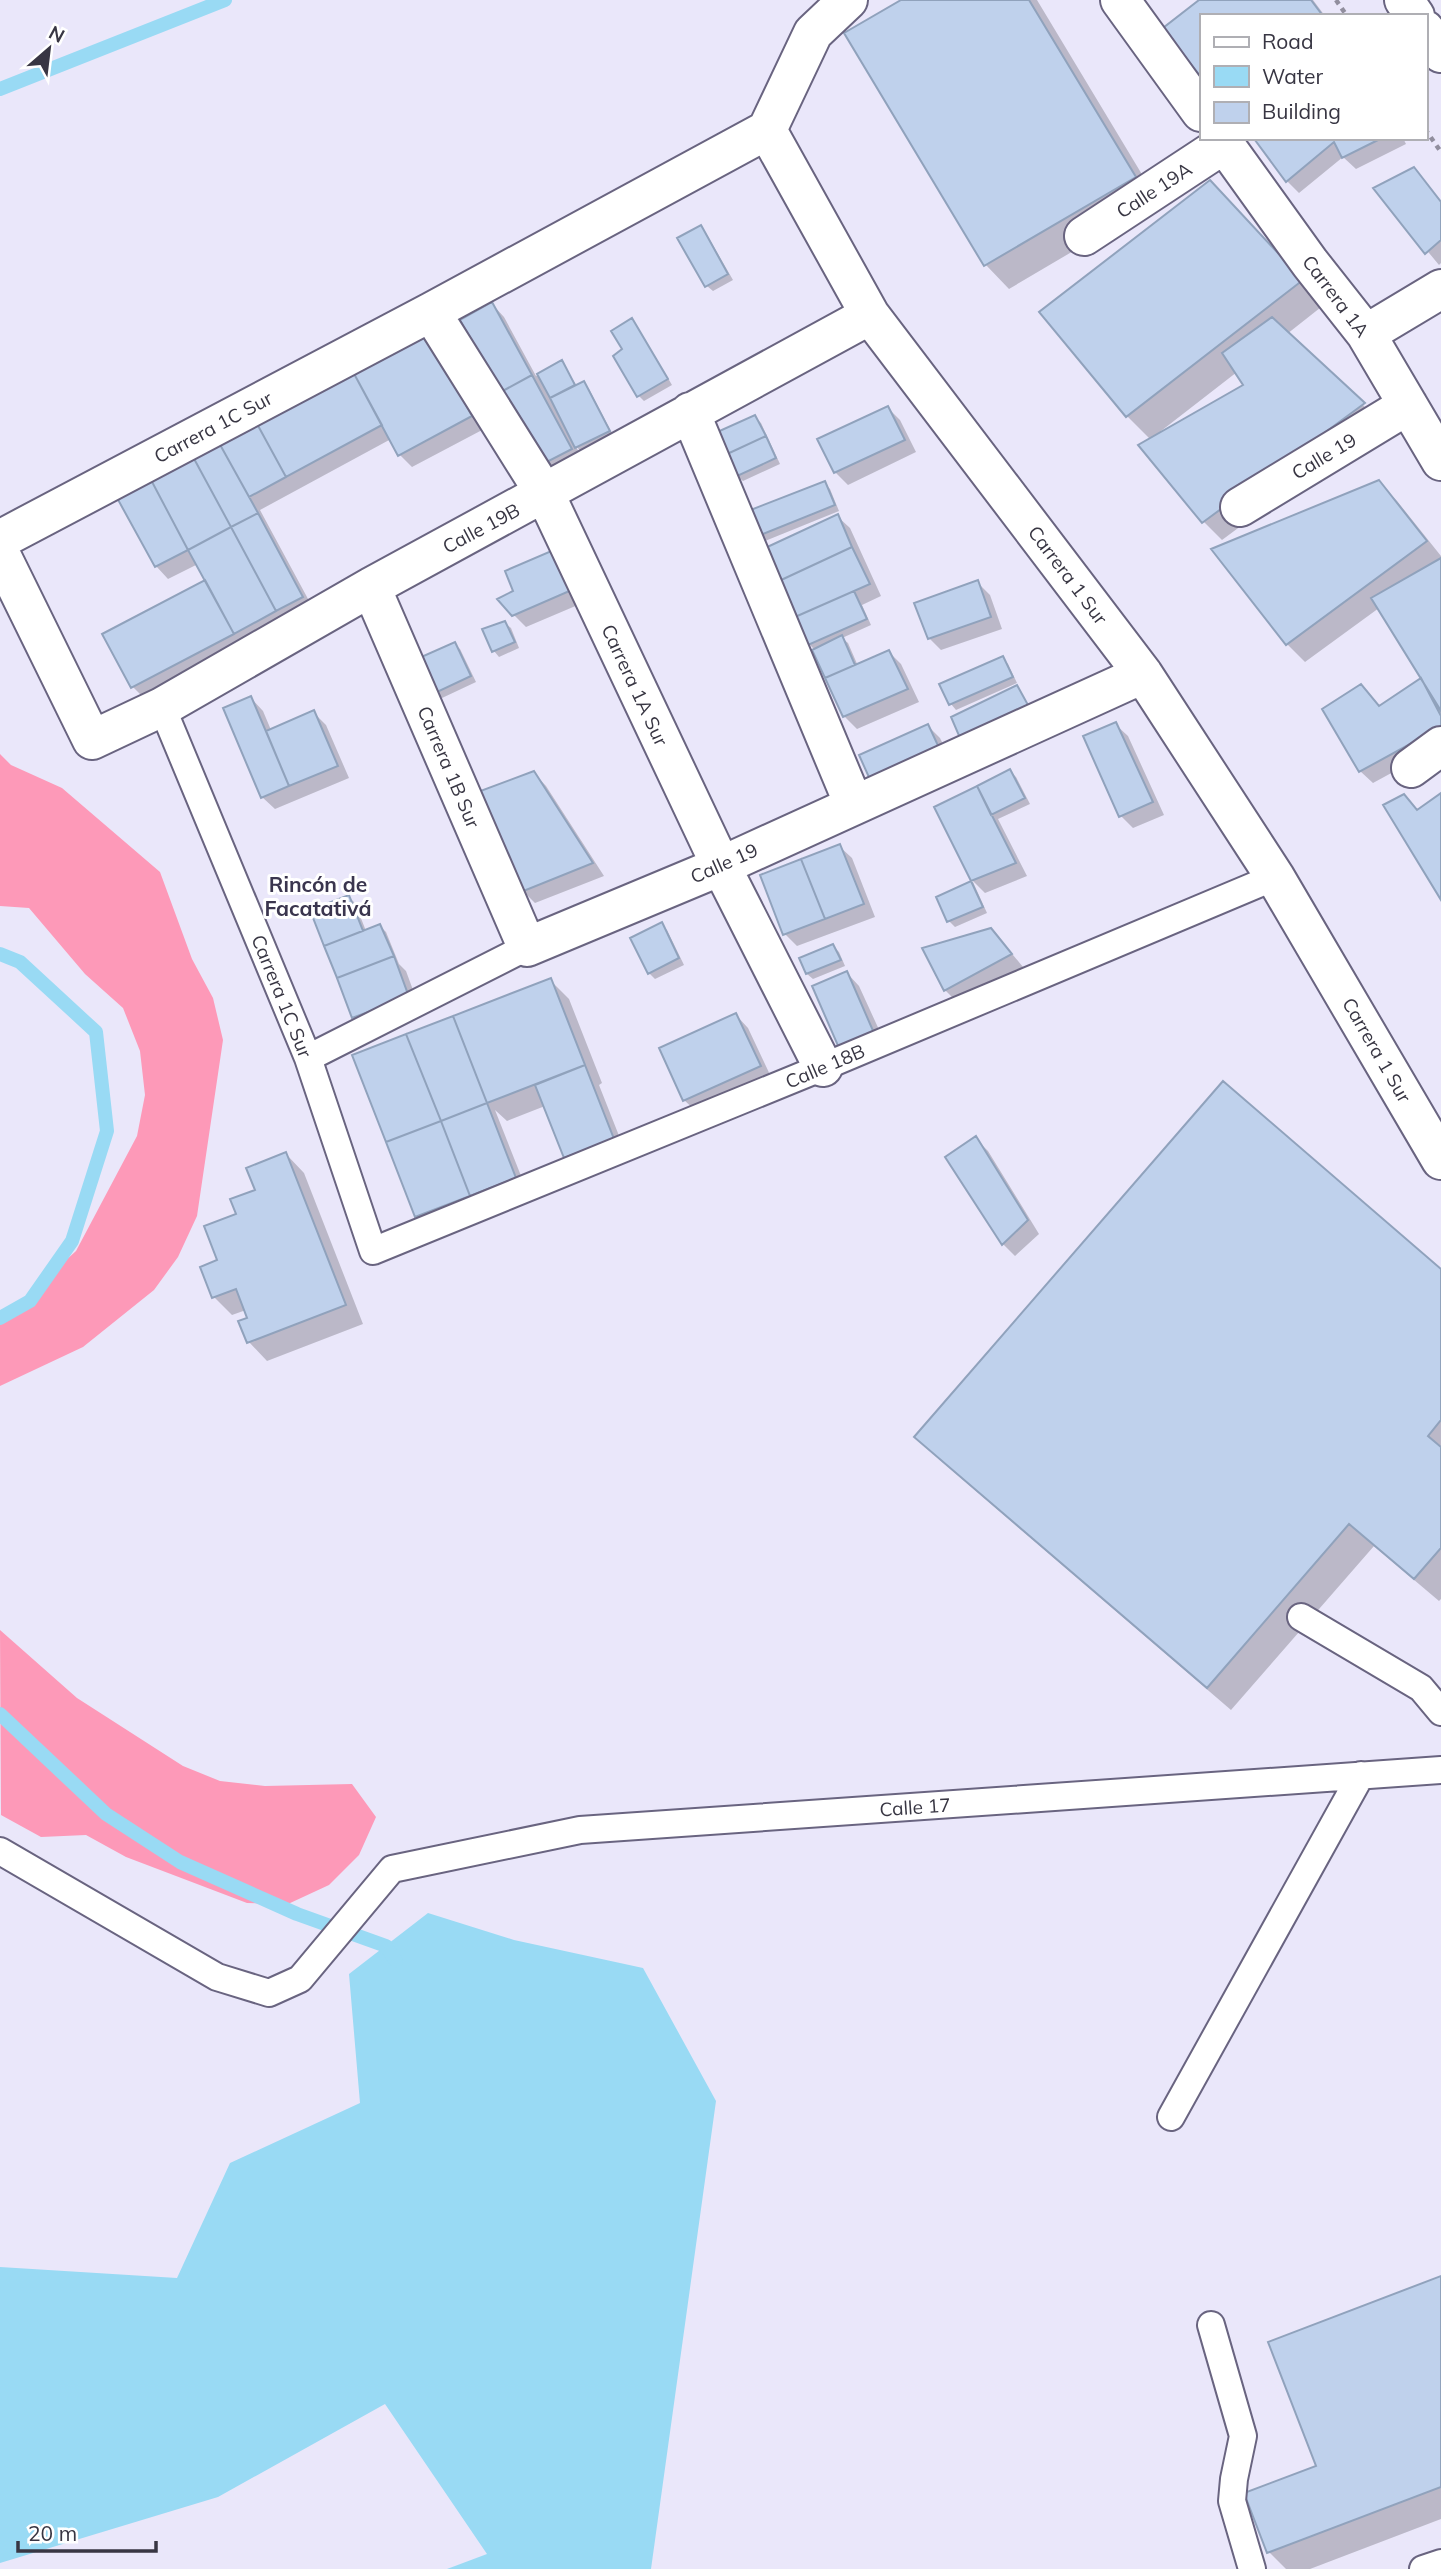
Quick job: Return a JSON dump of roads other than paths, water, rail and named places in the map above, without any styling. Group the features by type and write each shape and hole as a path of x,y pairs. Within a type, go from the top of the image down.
{"street":[{"path":"431,312 767,130 813,33 848,0"},
{"path":"1120,0 1200,111"},
{"path":"1427,33 1441,53"},
{"name":"Carrera 1 Sur","path":"767,130 870,315 1143,674 1275,877 1441,1160"},
{"name":"Calle 19A","path":"1084,236 1222,141"},
{"name":"Carrera 1A","path":"1222,141 1310,263 1366,334 1441,461"},
{"path":"1366,334 1441,289"},
{"name":"Carrera 1A Sur","path":"431,312 545,494 721,866 823,1067"},
{"name":"Carrera 1C Sur","path":"0,547 5,537 431,312"},
{"name":"Calle 19B","path":"0,553 92,740 162,707 371,587 870,315"},
{"name":"Calle 19","path":"1240,508 1408,405"},
{"path":"690,412 854,805"},
{"name":"Carrera 1B Sur","path":"371,587 527,947"},
{"name":"Calle 19","path":"527,947 721,866 1143,674"}],"lane":[{"name":"Carrera 1C Sur","path":"162,707 308,1058 373,1251"},
{"name":"Calle 18B","path":"373,1251 823,1067 1275,877"},
{"name":"Calle 19","path":"308,1058 527,947"},
{"path":"1301,1617 1421,1688 1441,1712"},
{"name":"Calle 17","path":"0,1851 217,1977 269,1993 300,1979 393,1869 580,1830 1441,1770"},
{"path":"1171,2117 1361,1775"},
{"path":"1211,2325 1243,2436 1232,2501 1252,2569"},
{"path":"1423,2569 1441,2563"}],"water":[{"path":"428,1913 514,1940 643,1968 716,2101 651,2569 447,2569 487,2554 385,2404 218,2497 0,2563 0,2267 177,2278 230,2163 360,2103 349,1974"}],"waterway":[{"path":"0,89 225,0"},
{"path":"0,954 20,962 96,1032 107,1131 72,1241 30,1301 0,1318"},
{"path":"0,1714 106,1814 180,1862 297,1914 386,1946 396,1961"}],"district":[{"name":"Rincón de Facatativá","path":"318,896"}]}
